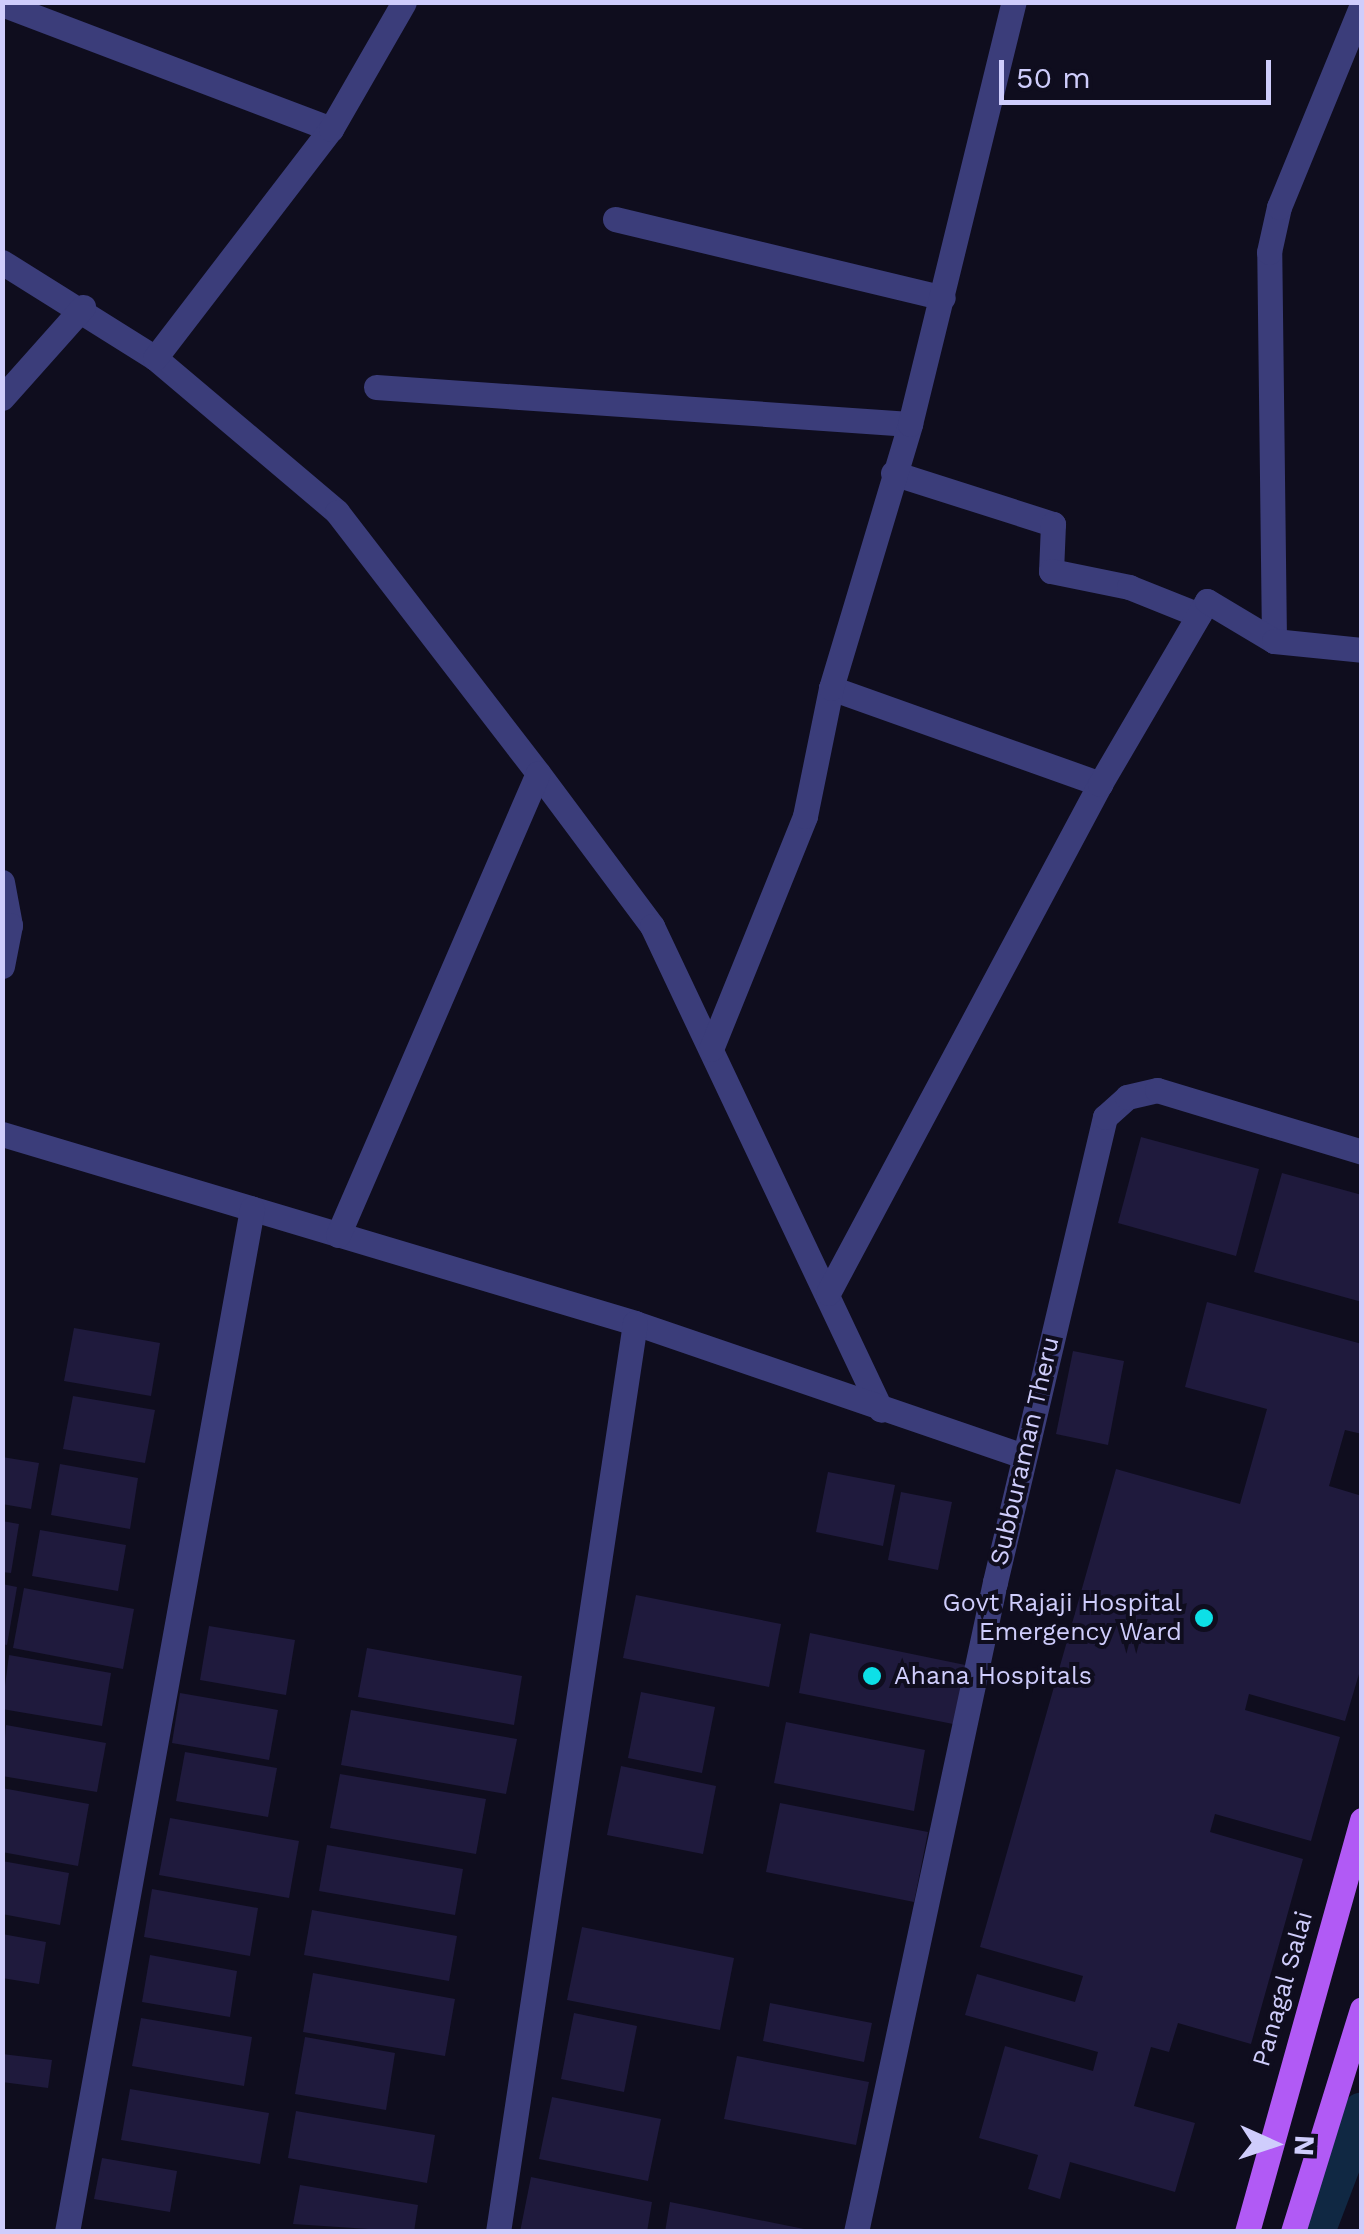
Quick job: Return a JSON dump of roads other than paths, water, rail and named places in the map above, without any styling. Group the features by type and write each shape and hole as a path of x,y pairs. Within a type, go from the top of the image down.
{"main road":[{"name":"Panagal Salai","path":"1247,2232 1362,1820"},
{"path":"1293,2232 1362,2009"}],"street":[{"path":"156,358 331,129 404,2"},
{"path":"712,1048 805,816 831,688 910,424 1014,2"},
{"path":"2,4 331,129"},
{"path":"1274,641 1268,561 1268,252 1280,206 1362,6"},
{"path":"615,219 943,298"},
{"path":"2,262 83,307 156,358 338,512 652,926 882,1410"},
{"path":"2,398 83,307"},
{"path":"376,387 910,424"},
{"path":"893,473 1053,524 1051,571 1129,587 1199,615"},
{"path":"828,1293 1100,784 1207,601 1274,641 1362,650"},
{"path":"831,688 1100,784"},
{"path":"338,1235 538,774"},
{"path":"2,882 10,925 2,966"},
{"name":"Subburaman Theru","path":"856,2232 1023,1456 1105,1117 1127,1097 1157,1090 1362,1152"},
{"path":"2,1134 635,1322 1023,1456"},
{"path":"67,2232 252,1210"},
{"path":"498,2232 635,1322"}],"waterway":[{"path":"1316,2232 1362,2111"}],"place":[{"name":"Govt Rajaji Hospital Emergency Ward","path":"1204,1618"},
{"name":"Ahana Hospitals","path":"872,1676"}]}
